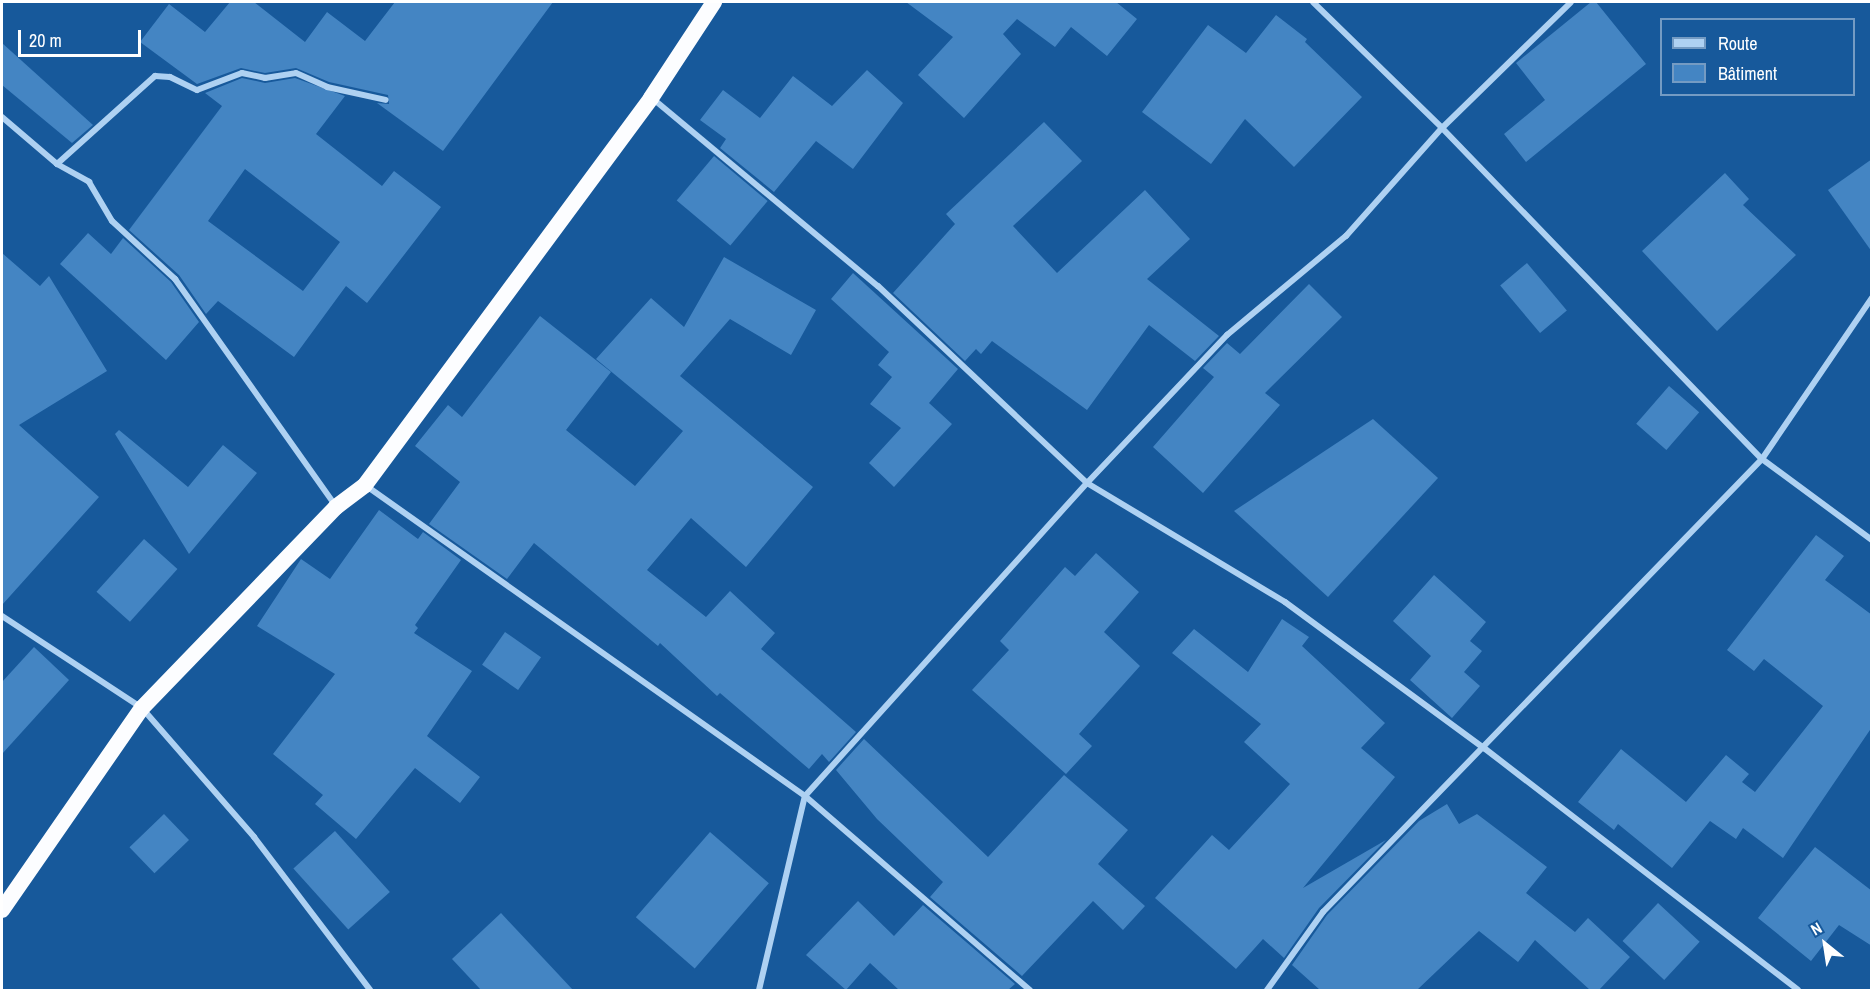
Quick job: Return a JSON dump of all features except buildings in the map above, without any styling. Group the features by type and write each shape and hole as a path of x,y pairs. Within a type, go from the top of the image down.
{"highway":[{"path":"2,910 142,708 336,507 365,485 651,98 714,2"}],"street":[{"path":"1313,2 1442,128 1762,459 1872,540"},
{"path":"759,990 805,796 1087,483 1227,335 1346,236 1442,128 1570,2"},
{"path":"57,164 155,75 170,77 197,90 242,74 265,78 296,73 327,87 386,100"},
{"path":"651,98 878,286 1087,483 1285,602 1484,748 1798,990"},
{"path":"2,117 57,164 89,183 112,221 175,279 336,507"},
{"path":"1267,990 1323,912 1762,459 1872,298"},
{"path":"365,485 805,796 1030,990"},
{"path":"2,616 142,708 254,837 370,990"}]}
